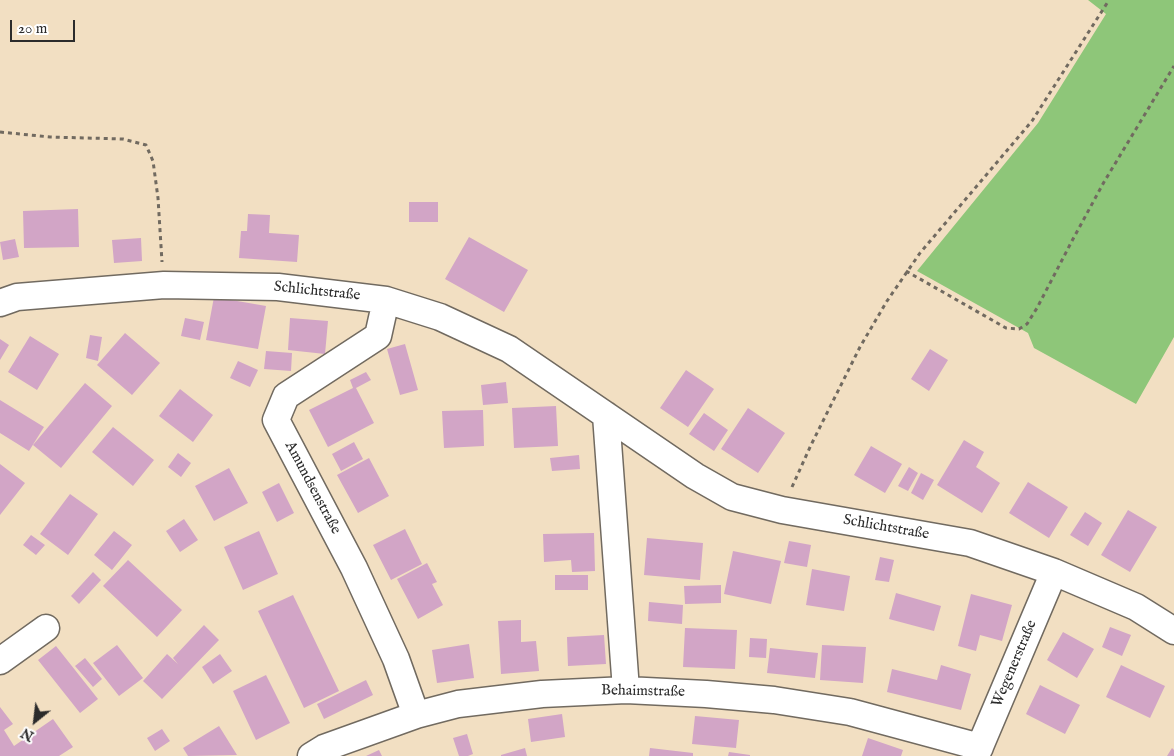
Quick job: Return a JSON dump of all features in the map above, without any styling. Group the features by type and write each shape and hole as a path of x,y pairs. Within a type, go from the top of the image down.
{"street":[{"name":"Schlichtstraße","path":"0,303 17,297 164,285 278,287 386,300 440,318 509,349 695,476 732,497 782,510 970,543 1054,572 1136,607 1174,631"},
{"name":"Amundsenstraße","path":"386,300 378,336 286,396 276,420 354,568 396,660 416,715"},
{"path":"606,415 626,690"},
{"name":"Wegenerstraße","path":"978,751 1054,572"},
{"path":"0,661 46,628"},
{"name":"Behaimstraße","path":"311,756 324,748 416,715 458,704 542,694 626,690 764,699 850,712 978,751"}],"path":[{"path":"782,510 811,445 860,347 887,300 926,246 1032,121 1109,0"},
{"path":"906,272 1006,328 1019,329 1027,324 1104,182 1174,66"},
{"path":"0,132 123,139 146,145 152,161 158,198 164,285"}],"green space":[{"path":"1088,0 1174,0 1174,337 1136,404 1034,348 1028,333 917,271 1038,123 1106,14"}],"building":[{"path":"409,202 438,202 438,222 409,222"},
{"path":"78,209 79,247 24,248 23,211"},
{"path":"248,214 270,215 269,233 299,235 297,262 239,258 241,231 247,231"},
{"path":"469,237 528,270 504,312 445,279"},
{"path":"141,238 142,261 114,263 112,240"},
{"path":"15,239 19,257 3,260 0,242"},
{"path":"214,297 266,306 258,349 206,340"},
{"path":"185,318 204,322 200,340 181,336"},
{"path":"290,318 328,321 325,354 288,350"},
{"path":"125,333 160,363 132,395 97,365"},
{"path":"90,335 102,337 98,361 86,358"},
{"path":"30,336 59,354 37,390 8,372"},
{"path":"0,339 9,345 0,360"},
{"path":"405,344 418,390 400,395 387,349"},
{"path":"930,349 948,360 929,391 911,379"},
{"path":"266,351 292,353 291,371 264,369"},
{"path":"238,361 258,370 250,387 230,378"},
{"path":"686,370 714,389 688,427 660,408"},
{"path":"366,372 371,380 356,388 374,423 328,447 309,410 353,388 350,380"},
{"path":"506,382 508,403 483,405 481,385"},
{"path":"85,383 112,406 61,468 33,445"},
{"path":"180,389 213,415 193,442 159,416"},
{"path":"0,400 44,427 29,451 0,433"},
{"path":"556,406 558,446 514,448 512,408"},
{"path":"748,408 785,433 758,473 721,449"},
{"path":"483,410 484,446 444,448 442,411"},
{"path":"704,413 728,430 714,451 689,434"},
{"path":"113,427 154,460 133,486 92,452"},
{"path":"964,440 984,452 976,467 1000,483 982,513 937,485"},
{"path":"354,442 363,459 341,471 332,454"},
{"path":"871,446 902,464 885,493 854,475"},
{"path":"178,453 191,463 181,477 168,467"},
{"path":"579,455 580,469 552,471 550,458"},
{"path":"369,458 389,496 358,513 337,475"},
{"path":"0,464 25,483 0,515"},
{"path":"909,467 918,473 908,491 898,486"},
{"path":"229,468 248,503 214,521 195,486"},
{"path":"921,473 934,480 923,500 911,493"},
{"path":"1028,482 1068,507 1049,538 1009,513"},
{"path":"279,483 294,513 277,522 262,492"},
{"path":"70,494 98,514 68,555 40,534"},
{"path":"1128,510 1157,527 1130,572 1101,555"},
{"path":"1085,512 1102,523 1088,546 1070,535"},
{"path":"184,519 198,540 180,552 166,531"},
{"path":"405,529 422,564 391,580 373,545"},
{"path":"114,531 132,545 112,570 94,555"},
{"path":"259,531 278,574 243,590 224,547"},
{"path":"594,533 595,571 572,572 571,560 544,562 543,534"},
{"path":"31,535 45,545 36,555 23,545"},
{"path":"647,538 703,543 700,580 644,575"},
{"path":"789,541 811,545 807,567 784,563"},
{"path":"733,551 781,561 771,604 724,594"},
{"path":"880,557 894,560 889,582 875,580"},
{"path":"128,560 182,610 157,637 103,586"},
{"path":"427,563 437,582 432,584 443,605 418,619 397,579"},
{"path":"812,569 850,576 844,611 806,605"},
{"path":"93,572 101,580 79,604 71,596"},
{"path":"555,575 588,575 588,590 555,590"},
{"path":"721,585 721,603 685,604 684,586"},
{"path":"896,593 941,606 934,631 889,619"},
{"path":"971,594 1012,605 1002,641 980,635 976,651 958,646"},
{"path":"293,595 339,691 304,708 258,611"},
{"path":"649,602 683,605 682,624 648,621"},
{"path":"521,620 521,642 536,641 539,671 501,674 498,621"},
{"path":"204,625 219,640 162,699 143,681 167,654 178,664 173,658"},
{"path":"1110,627 1131,635 1122,656 1102,647"},
{"path":"685,628 737,630 735,669 683,667"},
{"path":"1063,632 1094,649 1077,678 1047,660"},
{"path":"604,635 606,664 568,666 567,637"},
{"path":"750,638 767,639 766,658 749,657"},
{"path":"469,644 474,678 437,683 432,650"},
{"path":"117,645 143,678 119,696 93,663"},
{"path":"822,645 866,647 863,683 820,680"},
{"path":"56,646 98,699 80,713 38,660"},
{"path":"770,648 818,653 815,678 767,673"},
{"path":"220,654 232,671 213,684 202,667"},
{"path":"85,658 102,679 93,687 75,666"},
{"path":"941,665 971,674 961,710 887,692 892,669 937,680"},
{"path":"1121,665 1165,686 1150,718 1106,697"},
{"path":"266,675 290,723 256,740 233,691"},
{"path":"366,680 373,695 324,719 317,704"},
{"path":"1040,685 1080,705 1065,734 1026,714"},
{"path":"0,707 13,724 4,730 14,746 53,719 73,747 59,756 0,756"},
{"path":"562,714 565,737 531,742 528,719"},
{"path":"695,716 739,720 736,748 692,744"},
{"path":"219,726 237,755 188,756 183,748"},
{"path":"162,729 170,741 155,751 147,738"},
{"path":"467,734 473,754 459,756 453,738"},
{"path":"868,738 903,750 901,756 862,756"},
{"path":"525,748 527,756 501,756 501,755"},
{"path":"650,748 693,753 693,756 649,756"},
{"path":"1172,748 1174,756 1167,756"},
{"path":"379,750 382,756 366,756"},
{"path":"729,752 750,755 750,756 728,756"}]}
